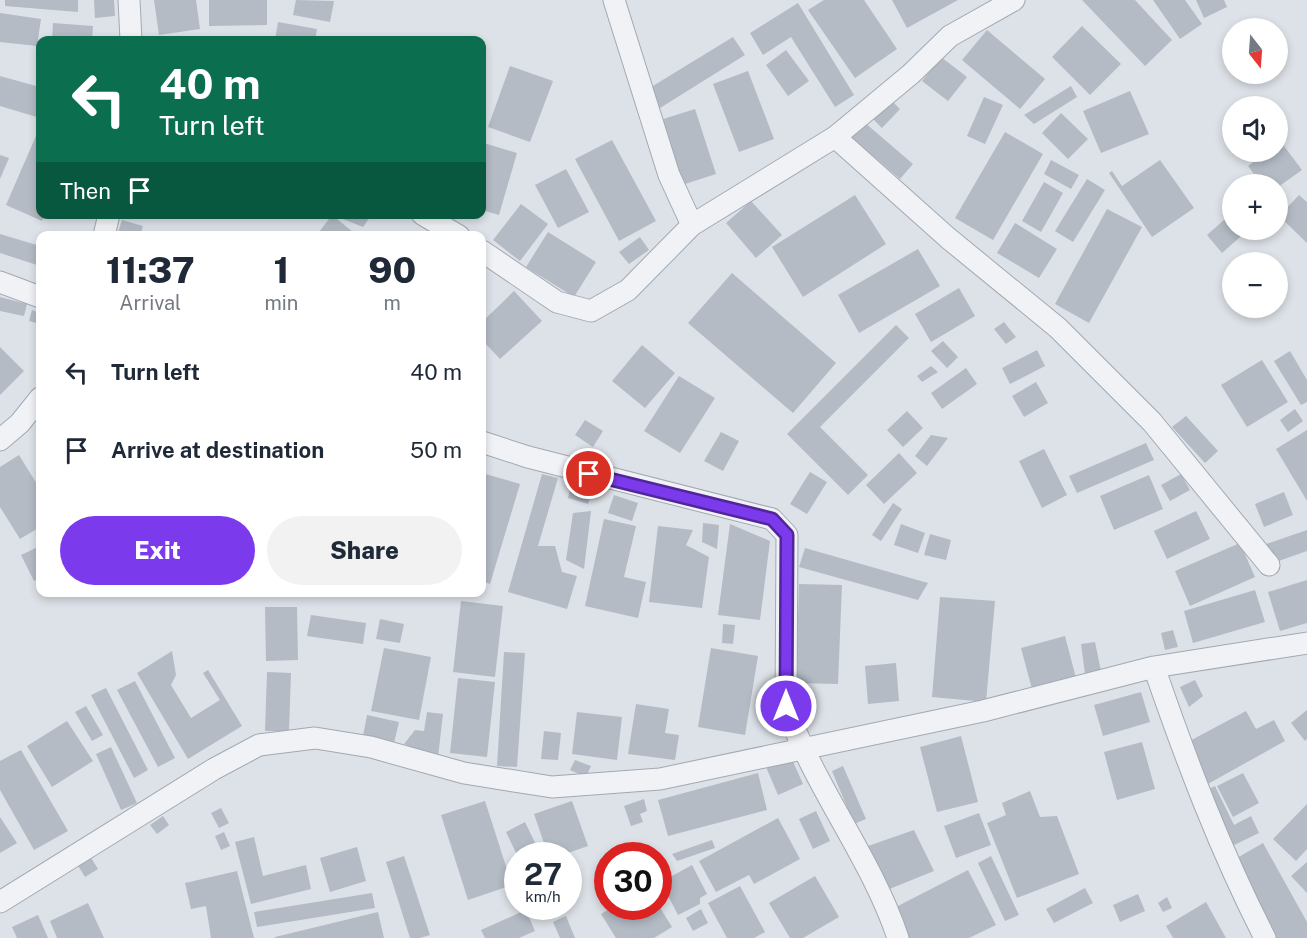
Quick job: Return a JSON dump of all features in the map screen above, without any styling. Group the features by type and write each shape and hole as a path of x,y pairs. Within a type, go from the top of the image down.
{"street":[{"path":"129,0 131,36"},
{"path":"614,0 669,175 692,225"},
{"path":"486,254 556,302 591,311 628,290 692,225 835,137 911,74 950,36 1014,0"},
{"path":"835,137 948,238 1058,328 1152,422 1269,565"},
{"path":"431,219 451,231"},
{"path":"0,282 36,296"},
{"path":"0,440 20,423 36,403"},
{"path":"486,443 528,458 772,519 787,535 786,706 804,747 845,824 898,938"},
{"path":"0,902 214,769 259,745 315,738 371,747 464,773 552,787 660,779 983,711 1154,667 1307,643"},
{"path":"1154,667 1193,780 1230,868 1264,938"}],"building":[{"path":"5,0 78,0 78,12 5,6"},
{"path":"94,0 114,0 115,16 95,18"},
{"path":"154,0 196,0 200,29 159,35"},
{"path":"209,0 267,0 267,25 209,26"},
{"path":"296,0 334,1 330,22 293,15"},
{"path":"824,0 864,0 897,49 855,78 808,10"},
{"path":"892,0 958,0 907,28"},
{"path":"1082,0 1135,0 1172,40 1145,66"},
{"path":"1153,0 1185,0 1202,24 1180,39"},
{"path":"1196,0 1224,0 1227,7 1204,18"},
{"path":"798,3 854,95 835,107 791,37 763,55 750,33"},
{"path":"0,13 41,19 38,36 36,36 36,46 0,42"},
{"path":"278,22 317,29 316,36 276,36"},
{"path":"53,23 93,26 92,36 52,36"},
{"path":"1082,26 1121,64 1090,95 1052,57"},
{"path":"987,30 1045,79 1020,109 962,60"},
{"path":"733,37 745,55 660,108 648,89"},
{"path":"786,50 809,81 788,96 766,65"},
{"path":"941,57 967,77 948,101 922,81"},
{"path":"510,66 553,81 530,142 488,127"},
{"path":"748,71 774,139 739,152 713,84"},
{"path":"0,76 36,86 36,117 0,106"},
{"path":"1071,86 1077,97 1034,124 1024,115"},
{"path":"1130,91 1149,134 1101,153 1083,111"},
{"path":"984,97 1003,105 985,144 967,136"},
{"path":"891,100 900,109 882,128 873,119"},
{"path":"695,109 716,174 682,185 660,120"},
{"path":"1061,113 1088,139 1068,159 1042,133"},
{"path":"864,122 913,164 900,179 851,137"},
{"path":"1005,132 1043,154 993,240 955,218"},
{"path":"36,136 36,218 6,205"},
{"path":"612,140 656,221 619,241 575,159"},
{"path":"486,144 517,153 499,215 486,211"},
{"path":"1288,151 1302,170 1288,180 1288,174 1254,174 1248,166 1254,162 1288,162"},
{"path":"0,155 9,158 0,179"},
{"path":"1051,160 1079,175 1071,189 1044,174"},
{"path":"1160,160 1194,208 1152,237 1109,173 1112,171 1122,186"},
{"path":"566,169 589,212 558,228 535,185"},
{"path":"1087,179 1105,190 1073,242 1055,231"},
{"path":"1044,182 1063,193 1041,232 1022,221"},
{"path":"855,195 886,244 803,297 772,247"},
{"path":"1299,195 1307,202 1307,243 1288,225 1288,207"},
{"path":"751,201 782,235 756,258 726,223"},
{"path":"521,204 548,224 520,261 493,240"},
{"path":"1107,209 1142,227 1089,323 1055,304"},
{"path":"329,219 337,219 352,231 320,231"},
{"path":"343,219 369,219 363,227"},
{"path":"122,220 143,226 142,231 119,231"},
{"path":"1222,222 1222,240 1237,240 1222,253 1207,235"},
{"path":"1015,223 1057,249 1039,278 997,253"},
{"path":"548,232 596,262 574,297 526,267"},
{"path":"0,234 36,245 36,265 0,253"},
{"path":"640,237 649,250 629,264 619,252"},
{"path":"918,249 940,286 859,333 838,295"},
{"path":"732,273 836,363 793,413 688,323"},
{"path":"959,288 975,316 931,342 915,314"},
{"path":"514,291 542,321 500,359 486,344 486,318"},
{"path":"0,297 27,304 24,316 0,311"},
{"path":"32,310 36,312 36,323 29,321"},
{"path":"1004,322 1016,337 1006,344 994,329"},
{"path":"896,325 909,338 820,427 868,475 848,495 787,434"},
{"path":"943,341 958,357 947,368 931,351"},
{"path":"642,345 675,373 645,408 612,381"},
{"path":"0,347 24,371 0,395"},
{"path":"1037,350 1045,366 1010,384 1002,368"},
{"path":"1290,351 1307,380 1307,402 1301,405 1274,361"},
{"path":"1262,360 1288,402 1247,427 1221,385"},
{"path":"931,366 938,372 922,382 917,376"},
{"path":"966,368 977,384 942,409 931,393"},
{"path":"679,376 715,398 680,453 644,431"},
{"path":"1036,382 1048,403 1024,417 1012,396"},
{"path":"1295,409 1303,421 1288,432 1280,420"},
{"path":"907,411 923,428 903,447 887,430"},
{"path":"1186,416 1218,451 1205,463 1172,427"},
{"path":"585,420 603,431 593,447 575,435"},
{"path":"1307,430 1307,501 1276,449"},
{"path":"721,432 739,441 723,471 704,461"},
{"path":"931,435 948,438 927,466 915,456"},
{"path":"1146,443 1154,460 1077,493 1069,476"},
{"path":"1044,449 1067,495 1042,508 1019,461"},
{"path":"899,453 917,473 884,504 866,485"},
{"path":"19,455 36,483 36,529 20,539 0,507 0,467"},
{"path":"810,472 827,482 807,514 790,504"},
{"path":"486,474 520,484 490,584 486,582"},
{"path":"542,474 558,478 538,546 555,546 562,572 577,576 567,609 508,592"},
{"path":"1181,474 1190,490 1170,501 1161,485"},
{"path":"1149,475 1163,509 1114,530 1100,496"},
{"path":"571,485 592,492 588,504 568,498"},
{"path":"1284,492 1293,515 1264,527 1255,504"},
{"path":"614,495 638,503 632,521 608,513"},
{"path":"893,503 902,509 881,541 872,535"},
{"path":"591,511 584,569 566,560 573,513"},
{"path":"1196,511 1210,539 1167,559 1154,531"},
{"path":"604,519 636,526 624,577 646,582 638,618 585,606"},
{"path":"703,523 719,525 717,549 702,542"},
{"path":"730,524 770,541 760,620 718,615"},
{"path":"901,524 925,533 918,553 894,545"},
{"path":"658,526 693,530 686,545 709,557 702,608 649,602"},
{"path":"1307,530 1307,551 1273,563 1266,544"},
{"path":"930,534 951,540 946,560 924,555"},
{"path":"1240,543 1255,577 1190,606 1175,571"},
{"path":"36,548 36,580 34,581 21,555"},
{"path":"805,548 928,583 918,600 799,567"},
{"path":"1307,580 1307,623 1280,631 1268,592"},
{"path":"799,584 842,585 838,684 796,683"},
{"path":"1255,590 1265,622 1193,643 1184,611"},
{"path":"940,597 995,601 986,702 932,697"},
{"path":"461,601 503,606 495,677 453,672"},
{"path":"265,607 297,607 298,660 266,661"},
{"path":"311,615 366,623 363,644 307,636"},
{"path":"380,619 404,624 400,643 376,639"},
{"path":"723,624 735,625 733,644 722,643"},
{"path":"1173,630 1178,647 1165,650 1161,633"},
{"path":"1065,636 1076,678 1032,689 1021,648"},
{"path":"1095,642 1101,671 1085,674 1081,644"},
{"path":"384,648 431,657 419,720 371,711"},
{"path":"711,648 758,656 745,735 698,727"},
{"path":"172,651 176,675 171,685 191,718 220,700 203,673 208,670 242,726 188,759 137,673"},
{"path":"504,652 525,653 517,767 497,766"},
{"path":"896,663 899,701 868,704 865,666"},
{"path":"267,672 291,673 289,731 265,731"},
{"path":"458,678 495,682 487,757 450,753"},
{"path":"1195,680 1203,696 1189,707 1180,687"},
{"path":"135,681 175,758 158,767 117,690"},
{"path":"106,688 148,770 134,778 91,695"},
{"path":"1141,692 1150,722 1103,736 1094,705"},
{"path":"636,704 669,709 665,733 679,735 675,760 628,754"},
{"path":"86,706 103,735 92,741 75,712"},
{"path":"1307,710 1307,739 1305,741 1291,723"},
{"path":"1246,711 1256,729 1274,720 1285,741 1206,785 1184,744"},
{"path":"427,712 443,714 438,757 404,744 415,730 424,731"},
{"path":"577,712 622,717 617,760 572,754"},
{"path":"367,715 399,722 394,743 363,736"},
{"path":"67,721 93,761 52,787 27,746"},
{"path":"544,731 561,733 558,760 541,759"},
{"path":"961,736 978,802 937,812 920,747"},
{"path":"1142,742 1155,789 1117,800 1104,752"},
{"path":"111,747 137,803 121,810 96,754"},
{"path":"21,750 68,831 34,850 0,790 0,761"},
{"path":"791,757 803,784 778,795 766,767"},
{"path":"575,760 591,766 586,777 570,770"},
{"path":"843,766 866,819 854,824 832,771"},
{"path":"758,773 767,810 668,836 658,800"},
{"path":"1243,773 1259,803 1233,817 1217,786"},
{"path":"1215,786 1234,825 1251,816 1259,833 1230,847 1204,791"},
{"path":"1030,791 1040,817 1057,816 1079,874 1017,898 987,823 1006,815 1002,803"},
{"path":"644,799 647,811 640,814 643,822 631,826 624,806"},
{"path":"485,801 504,860 504,888 468,900 441,815"},
{"path":"572,801 588,846 582,848 582,842 544,842 534,814"},
{"path":"1307,804 1307,849 1296,861 1273,839"},
{"path":"221,808 229,823 219,828 211,813"},
{"path":"816,811 830,841 813,849 799,819"},
{"path":"979,813 991,845 956,858 944,826"},
{"path":"163,816 169,825 157,834 150,825"},
{"path":"0,817 17,843 0,853"},
{"path":"778,818 800,859 754,884 749,875 716,892 699,861"},
{"path":"525,822 535,842 511,842 506,832"},
{"path":"914,830 934,871 887,890 868,846"},
{"path":"224,832 230,846 221,850 215,836"},
{"path":"254,837 263,876 306,865 311,889 251,904 235,842"},
{"path":"712,840 715,848 677,861 672,854"},
{"path":"1263,843 1307,922 1307,938 1273,938 1230,862"},
{"path":"357,847 366,881 330,892 320,858"},
{"path":"90,856 98,869 85,877 77,864"},
{"path":"404,856 430,935 420,938 410,938 386,862"},
{"path":"991,856 1019,915 1005,921 978,863"},
{"path":"1307,862 1307,893 1291,876"},
{"path":"692,865 707,894 700,898 700,904 678,915 672,903 672,876"},
{"path":"968,870 996,925 969,938 909,938 894,908"},
{"path":"237,871 254,938 211,938 206,906 191,909 185,883"},
{"path":"815,876 839,917 803,938 790,938 769,903"},
{"path":"740,886 765,932 754,938 727,938 708,903"},
{"path":"1085,888 1093,903 1054,923 1046,909"},
{"path":"372,893 375,908 257,927 254,912"},
{"path":"1138,894 1145,911 1120,922 1113,905"},
{"path":"1167,897 1172,908 1163,912 1158,903"},
{"path":"1206,902 1226,938 1173,938 1166,926"},
{"path":"88,903 104,938 57,938 50,921"},
{"path":"701,909 708,923 693,931 686,918"},
{"path":"378,912 384,938 275,938 275,937"},
{"path":"38,915 48,938 17,938 12,927"},
{"path":"504,920 530,920 535,931 519,938 485,938 481,930"},
{"path":"568,920 575,938 560,938 553,922"},
{"path":"605,920 668,920 672,927 654,938 616,938"}],"route":[{"path":"589,474 772,519 787,535 789,570 786,706"}]}
